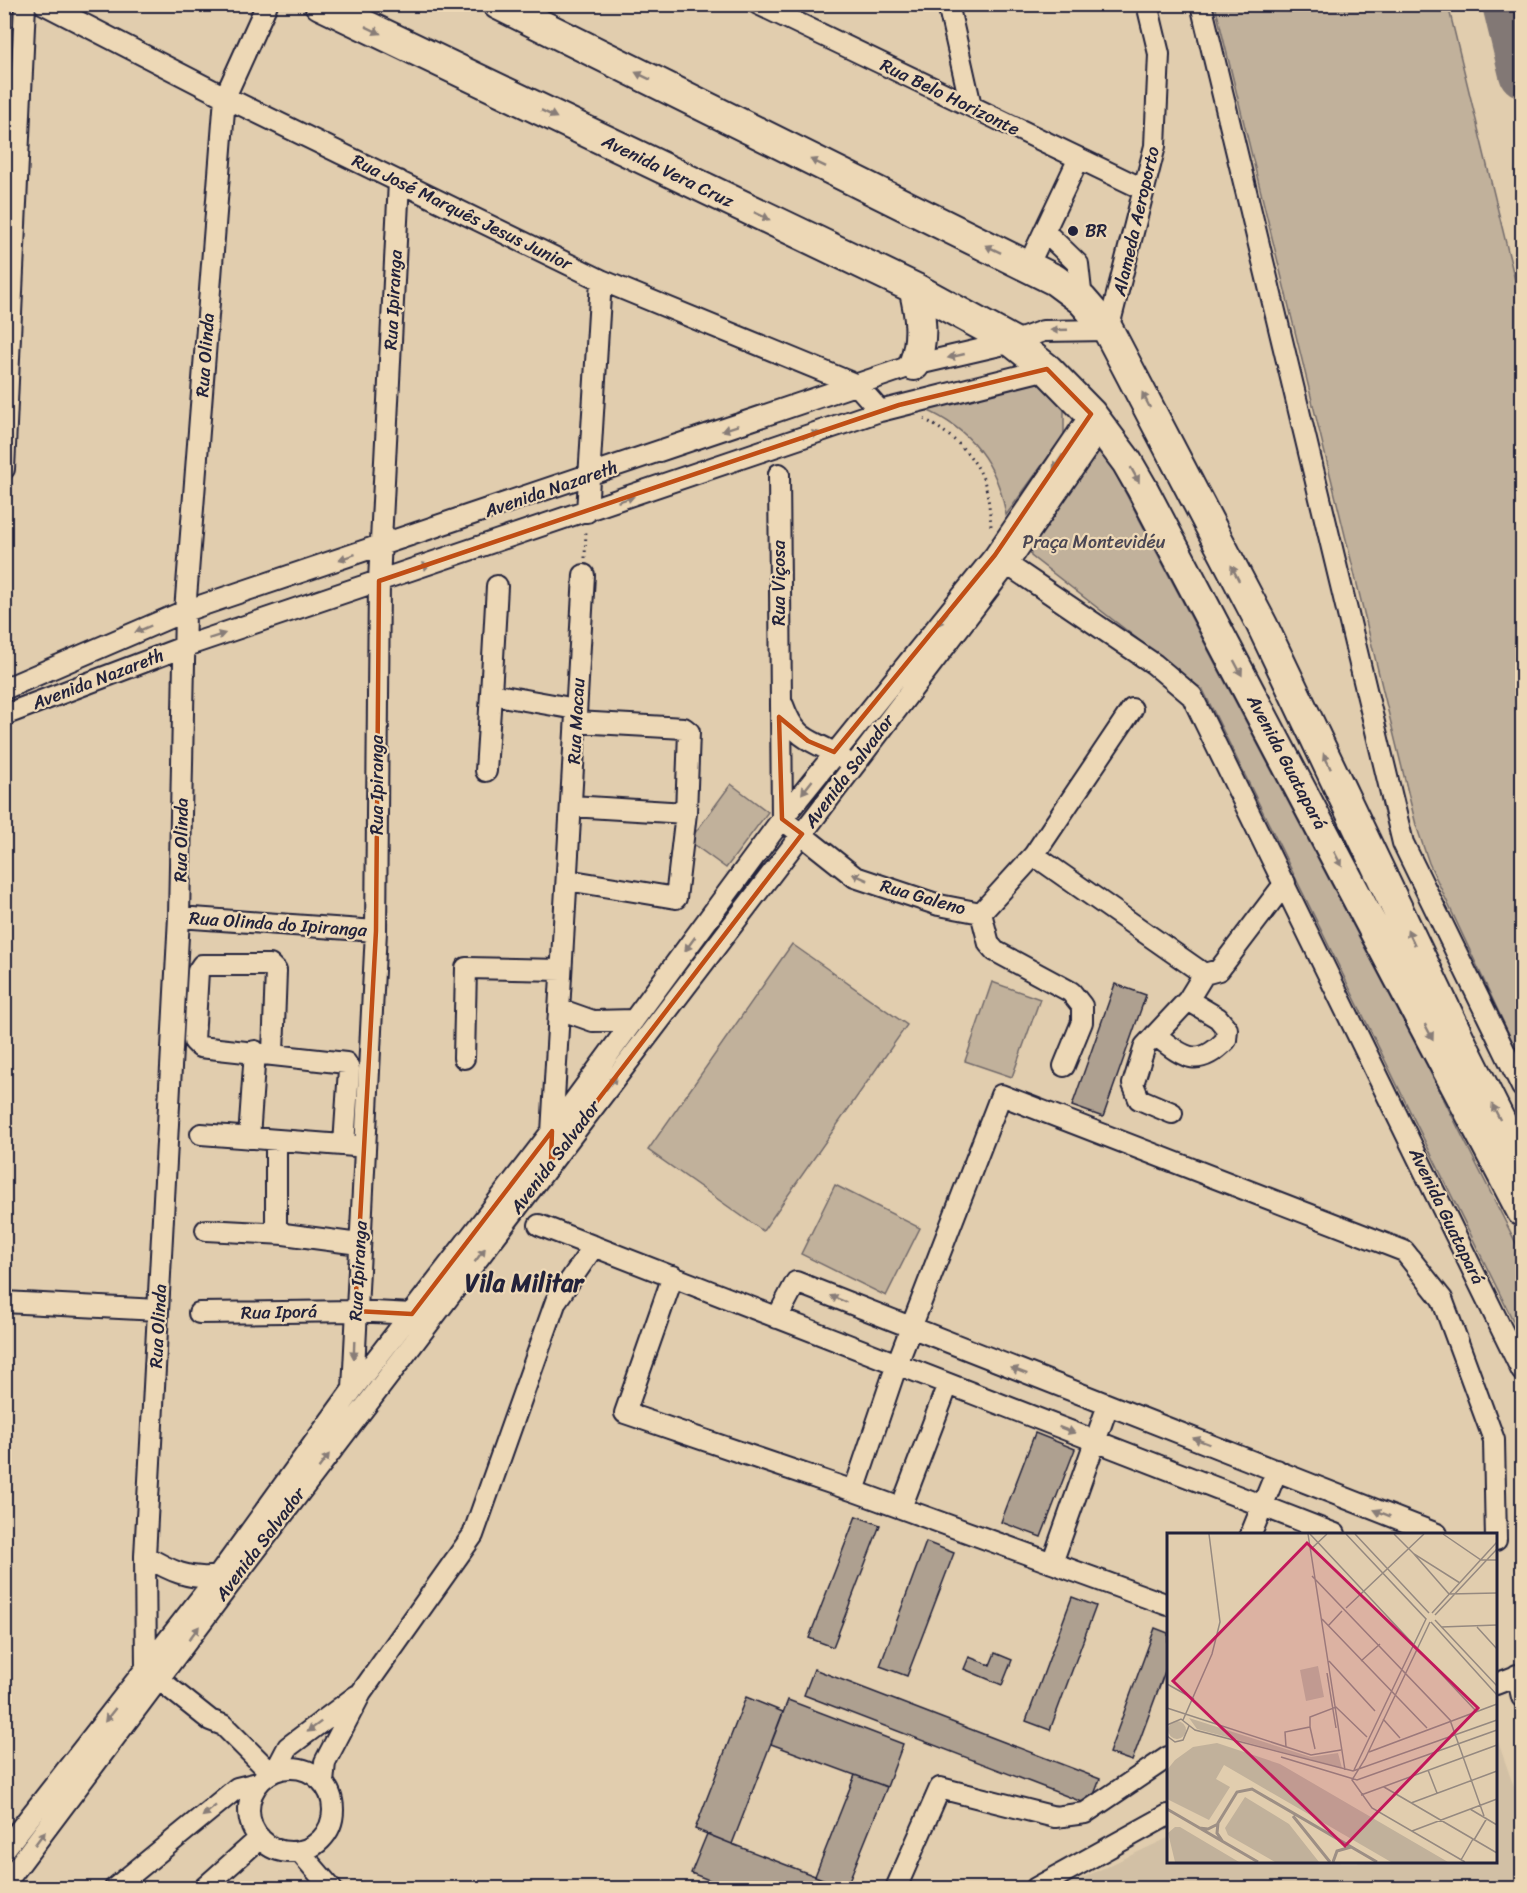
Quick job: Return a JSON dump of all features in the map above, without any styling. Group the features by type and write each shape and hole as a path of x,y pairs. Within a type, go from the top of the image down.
{"highway":[{"name":"Avenida Vera Cruz","path":"320,4 914,288 1013,342"},
{"path":"498,4 1028,266 1075,284 1108,330"},
{"path":"914,288 921,327 920,349 914,365"},
{"name":"Avenida Guatapará","path":"1108,330 1262,625 1522,1165"},
{"name":"Avenida Guatapará","path":"1013,342 1047,369 1096,421 1137,479 1522,1211"},
{"path":"1224,641 1262,625"}],"street":[{"path":"4,469 25,4"},
{"name":"Rua José Marquês Jesus Junior","path":"44,4 225,97 602,280 857,386 890,408"},
{"name":"Rua Olinda","path":"152,1675 145,1556 179,917 185,611 225,97 267,4"},
{"name":"Rua Belo Horizonte","path":"758,4 1143,189"},
{"path":"948,4 970,106"},
{"name":"Alameda Aeroporto","path":"1108,330 1155,146 1159,54 1147,4"},
{"path":"1201,4 1403,843 1522,1087"},
{"path":"1028,266 1078,158"},
{"name":"Rua Ipiranga","path":"353,1389 355,1311 376,931 380,546 399,181"},
{"path":"1045,232 1075,284"},
{"path":"587,512 602,280"},
{"name":"Avenida Nazareth","path":"4,689 185,611 914,365 1013,342 1043,331 1108,330"},
{"name":"Avenida Nazareth","path":"4,715 186,646 890,408 1047,369"},
{"path":"774,412 778,447"},
{"name":"Avenida Salvador","path":"224,1580 353,1389 421,1318 551,1161 802,834 1001,560 1096,421"},
{"name":"Rua Viçosa","path":"779,474 779,692 782,819"},
{"name":"Avenida Salvador","path":"4,1885 152,1675 421,1318 552,1131 782,819 834,752 1001,560"},
{"name":"Avenida Guatapará","path":"1001,560 1154,664 1192,696 1285,882 1522,1371"},
{"name":"Rua Macau","path":"551,1161 584,575"},
{"path":"486,771 497,586"},
{"name":"Rua Viçosa","path":"779,692 790,726 808,741 834,752 851,766"},
{"path":"491,694 576,715 684,728 689,732 686,813 676,898 567,880"},
{"name":"Rua Galeno","path":"782,819 855,877 939,904 981,913 1034,855 1132,709"},
{"path":"571,806 686,813"},
{"path":"1034,855 1204,974"},
{"path":"1172,1113 1139,1099 1134,1093 1133,1084 1145,1046 1188,1000 1204,974 1219,970 1285,882"},
{"path":"981,913 989,944 995,951 1071,992 1083,1005 1082,1022 1064,1066"},
{"name":"Rua Olinda do Ipiranga","path":"179,917 376,931"},
{"path":"249,1138 264,1052 276,971 270,965 202,965 198,971 194,1041 200,1047 264,1052 346,1063 349,1069 344,1145"},
{"path":"464,1058 466,968 561,970"},
{"path":"1155,1035 1192,1059 1203,1058 1226,1040 1227,1029 1218,1018 1188,1000"},
{"path":"559,1009 593,1021 634,1020"},
{"path":"854,1491 897,1365 1001,1095 1404,1251 1442,1299 1494,1440 1496,1533"},
{"path":"201,1134 276,1142 364,1147"},
{"path":"276,1142 276,1227 284,1234"},
{"path":"539,1225 1332,1533"},
{"path":"206,1230 284,1234 359,1244"},
{"path":"323,1783 326,1762 361,1693 473,1535 556,1301 594,1246"},
{"path":"673,1276 625,1413 854,1491 1167,1605"},
{"path":"777,1318 796,1282 1434,1533"},
{"path":"4,1302 158,1310"},
{"name":"Rua Iporá","path":"199,1313 355,1311 421,1318"},
{"path":"901,1508 948,1384"},
{"path":"1052,1563 1108,1405"},
{"path":"1251,1533 1277,1470"},
{"path":"145,1556 186,1576 224,1580"},
{"path":"152,1675 210,1720 215,1732 268,1776"},
{"name":"Avenida Salvador","path":"8,1841 152,1675"},
{"path":"1497,1684 1520,1675 1522,1696"},
{"path":"115,1888 237,1788 268,1776 299,1769 312,1774 323,1783 330,1796 333,1810 330,1824 323,1837 312,1846 299,1851 278,1850 260,1838 249,1817 252,1794 268,1776 288,1747 361,1693"},
{"path":"896,1888 940,1788 1055,1817 1085,1813 1167,1757"},
{"path":"1036,1888 1167,1816"},
{"path":"204,1888 260,1838"},
{"path":"299,1851 331,1888"}],"path":[{"path":"890,408 944,430 970,457 986,487 1001,560"},
{"path":"584,575 587,512"}],"highlighted area":[{"path":"1047,369 1091,414 995,555 834,752 808,741 779,717 782,819 802,834 551,1161 552,1131 412,1314 355,1311 376,931 379,581 899,405"}],"shaded area":[{"path":"1497,1739 1522,1810 1522,1888 1061,1888 1167,1838 1167,1863 1497,1863"}],"green space":[{"path":"1215,5 1448,5 1522,309 1522,1062 1429,863 1416,825"},
{"path":"1038,380 1064,407 1064,435 1006,515 996,480 980,451 956,427 924,409"},
{"name":"Praça Montevidéu","path":"1098,450 1105,454 1426,1064 1522,1255 1522,1339 1203,690 1031,556 1030,544"},
{"path":"731,784 768,812 726,868 689,841"},
{"path":"792,944 907,1025 763,1231 648,1150"},
{"path":"992,982 1040,999 1012,1077 965,1061"},
{"path":"835,1185 920,1228 886,1296 801,1254"}],"building":[{"path":"1115,984 1146,995 1103,1117 1072,1106"},
{"path":"1035,1433 1075,1449 1041,1537 1001,1522"},
{"path":"856,1516 880,1525 833,1647 809,1638"},
{"path":"926,1542 954,1553 907,1676 880,1666"},
{"path":"1072,1597 1096,1606 1050,1730 1026,1721"},
{"path":"1155,1628 1167,1633 1167,1666 1132,1761 1109,1753"},
{"path":"995,1653 1012,1660 1002,1685 964,1669 969,1657 990,1665"},
{"path":"814,1669 1100,1779 1090,1805 804,1695"},
{"path":"746,1697 783,1712 732,1844 695,1829"},
{"path":"788,1700 903,1744 887,1787 771,1744"},
{"path":"855,1775 887,1787 846,1888 815,1876"},
{"path":"707,1834 846,1888 730,1888 691,1873"}],"taxiway":[{"path":"1505,4 1522,74"}],"place":[{"name":"BR","path":"1073,231"}],"district":[{"name":"Vila Militar","path":"524,1283"}]}
